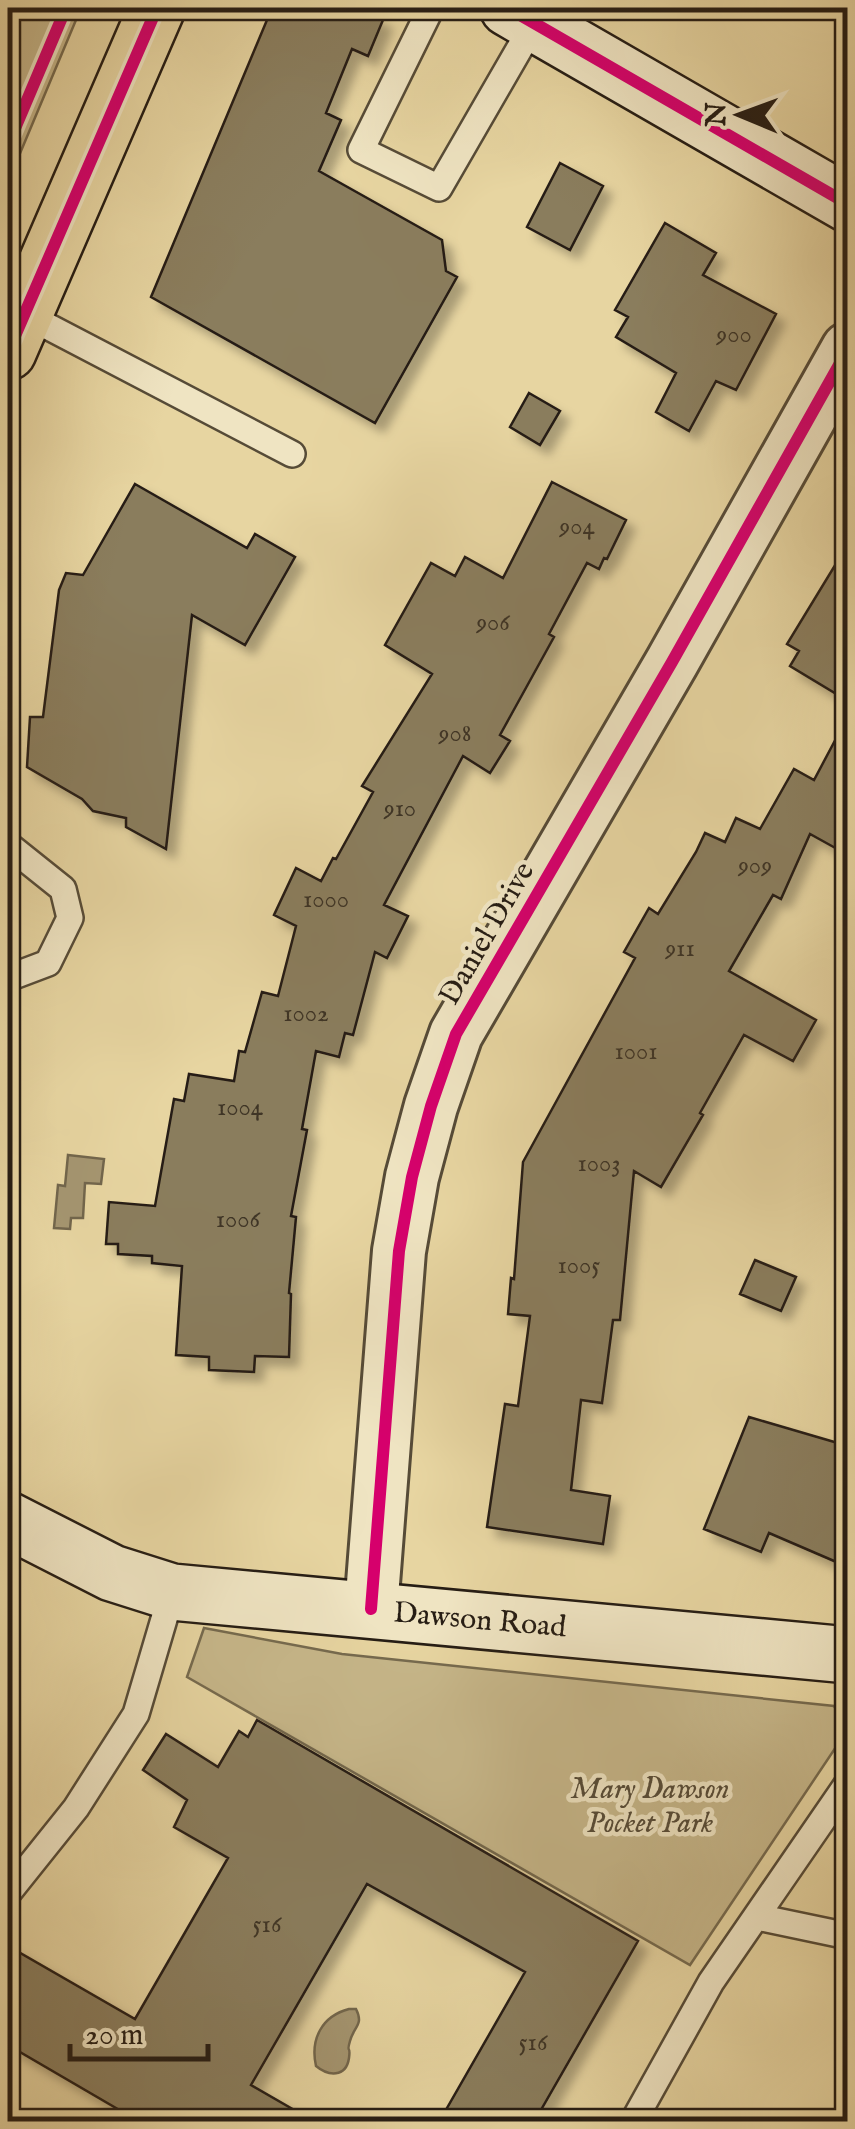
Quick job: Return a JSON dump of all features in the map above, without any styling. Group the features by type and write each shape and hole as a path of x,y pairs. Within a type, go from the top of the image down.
{"main road":[{"path":"16,333 157,8"}],"street":[{"path":"532,12 848,204"},
{"name":"Daniel Drive","path":"372,1609 399,1251 431,1106 456,1034 848,349"},
{"name":"Dawson Road","path":"8,1520 112,1573 172,1592 848,1654"}],"lane":[{"path":"431,8 361,150 439,188 532,12"},
{"path":"16,333 292,454"},
{"path":"8,846 63,889 70,918 48,963 8,975"},
{"path":"8,1893 76,1808 136,1714 172,1592"},
{"path":"633,2122 711,1982 848,1783"},
{"path":"757,1917 848,1936"}],"green space":[{"path":"8,8 81,8 8,182"},
{"name":"Mary Dawson Pocket Park","path":"204,1628 342,1654 834,1706 844,1722 842,1738 690,1965 187,1677"}],"shaded area":[{"path":"68,1155 104,1159 101,1184 85,1183 83,1218 71,1218 70,1229 54,1228 58,1185 65,1186"},
{"path":"356,2009 359,2019 347,2064 340,2072 326,2072 316,2066 317,2038 325,2023"}],"building":[{"path":"272,8 356,8 383,20 368,56 352,49 326,113 341,120 319,171 442,240 446,271 457,277 375,423 151,297"},
{"path":"560,163 603,186 570,250 527,227"},
{"path":"665,223 716,253 703,275 776,314 736,390 716,381 689,431 656,412 676,373 616,337 628,317 615,310"},
{"path":"529,393 560,411 540,445 510,427"},
{"path":"552,482 626,520 599,569 587,563 549,634 554,637 500,735 510,741 490,773 463,756 384,905 408,916 387,958 375,952 353,1035 345,1033 339,1057 316,1051 291,1216 296,1217 289,1293 289,1357 255,1356 254,1372 209,1370 209,1357 176,1355 182,1266 152,1263 152,1256 118,1254 118,1244 106,1244 109,1202 155,1206 174,1099 184,1101 189,1074 234,1081 239,1051 245,1052 262,992 278,996 296,926 274,915 296,868 321,881 373,792 362,786 432,674 385,645 431,563 455,576 465,557 503,578"},
{"path":"135,484 247,548 255,534 295,557 245,645 192,615 166,849 126,827 126,818 93,811 82,799 27,767 30,717 43,717 59,590 66,573 83,575"},
{"path":"848,544 848,701 790,666 799,651 787,644"},
{"path":"848,716 848,855 810,834 781,899 773,895 729,971 816,1020 793,1061 744,1035 661,1187 634,1171 620,1320 613,1320 602,1403 581,1400 571,1490 610,1496 603,1544 487,1527 505,1404 518,1406 530,1316 508,1314 523,1162 635,958 624,952 649,908 658,914 705,833 725,842 736,818 760,829 794,769 814,780"},
{"path":"755,1260 796,1277 781,1311 740,1294"},
{"path":"749,1417 848,1446 848,1567 769,1533 761,1552 704,1529"},
{"path":"257,1720 638,1941 534,2122 439,2122 525,1972 367,1884 251,2085 315,2122 140,2122 8,2045 8,1946 135,2019 228,1858 174,1827 187,1800 143,1770 166,1734 218,1767 239,1731 248,1737"}],"cycle path":[{"path":"8,145 66,8"},
{"path":"8,352 157,8"},
{"path":"508,8 848,204"},
{"path":"371,1609 399,1251 412,1177 456,1034 848,349"}]}
